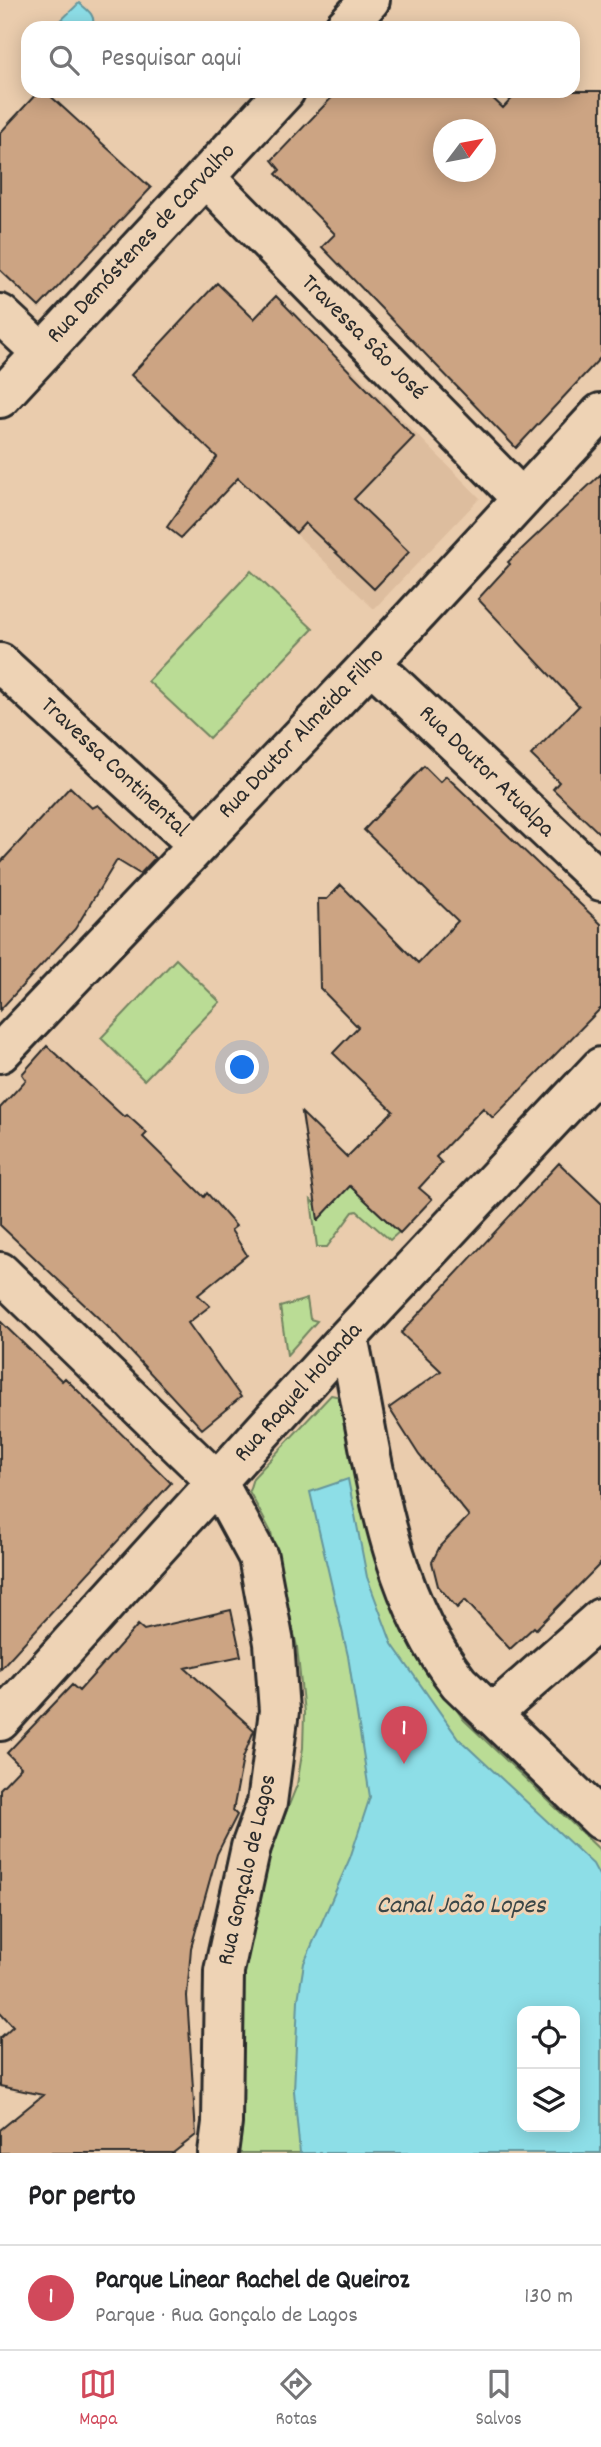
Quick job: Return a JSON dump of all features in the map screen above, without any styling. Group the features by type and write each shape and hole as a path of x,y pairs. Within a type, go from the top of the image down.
{"street":[{"path":"350,21 370,0"},
{"name":"Rua Demóstenes de Carvalho","path":"0,398 278,98"},
{"name":"Travessa São José","path":"205,177 522,499"},
{"path":"0,314 41,353"},
{"name":"Rua Doutor Almeida Filho","path":"0,1053 371,663 601,413"},
{"name":"Travessa Continental","path":"0,663 197,844"},
{"name":"Rua Doutor Atualpa","path":"371,663 601,881"},
{"name":"Rua Raquel Holanda","path":"0,1721 348,1337 601,1067"},
{"name":"Rua Gonçalo de Lagos","path":"0,1272 218,1483 258,1557 274,1643 279,1711 268,1803 251,1847 224,1970 222,2123 218,2153"},
{"path":"348,1337 389,1538 402,1580 440,1660 491,1716 601,1820"},
{"path":"491,1716 601,1618"}],"shaded area":[{"path":"352,369 480,498 374,609 240,480"}],"green space":[{"path":"251,571 313,629 209,738 148,681"},
{"path":"176,959 220,1002 144,1080 101,1038"},
{"path":"350,1186 399,1232 390,1240 357,1211 353,1212 327,1247 317,1247 311,1200 325,1212"},
{"path":"307,1299 310,1319 317,1321 287,1355 280,1307"},
{"name":"Canal João Lopes","path":"331,1395 346,1398 430,1670 463,1719 601,1851 601,2153 238,2153 239,1982 263,1870 297,1785 303,1748 304,1713 297,1647 271,1532 249,1491 253,1478"}],"water":[{"path":"79,3 88,11 93,21 60,21"},
{"name":"Canal João Lopes","path":"348,1479 367,1577 392,1644 458,1738 593,1864 601,1879 601,2153 300,2153 294,2091 298,2000 304,1963 350,1858 370,1797 348,1656 310,1492"}],"building":[{"path":"580,91 601,91 601,357 516,448 322,247 335,234 276,174 280,170 272,160 331,98 492,98 503,108 512,98 580,98"},
{"path":"32,98 53,98 151,188 39,307 0,270 0,133"},
{"path":"217,283 254,319 276,296 414,437 354,499 409,552 374,589 305,523 296,533 238,478 181,538 167,527 217,457 131,375"},
{"path":"601,474 601,835 553,789 559,782 531,755 579,706 478,599 510,564 508,562"},
{"path":"424,766 440,782 446,776 601,924 601,1008 493,1118 483,1108 436,1157 442,1163 419,1188 432,1199 400,1233 350,1186 318,1220 302,1113 347,1157 393,1111 333,1053 358,1027 320,988 318,899 327,899 341,885 418,963 458,921 364,830"},
{"path":"70,787 92,808 98,805 155,858 140,874 117,860 75,929 0,1010 0,863"},
{"path":"47,1046 124,1117 127,1115 147,1133 143,1137 204,1197 207,1193 236,1226 231,1230 247,1255 198,1295 210,1306 188,1323 241,1397 202,1429 107,1326 0,1225 0,1108 26,1080 22,1074"},
{"path":"559,1163 601,1203 601,1563 536,1629 534,1627 510,1649 465,1600 457,1608 438,1586 432,1562 440,1546 469,1516 419,1455 389,1408 441,1371 401,1333"},
{"path":"0,1321 62,1381 65,1378 171,1483 0,1669"},
{"path":"231,1610 241,1656 185,1668 254,1730 243,1758 233,1811 237,1815 217,1854 191,1948 187,1996 196,2135 173,2153 0,2153 0,2130 43,2095 0,2086 0,2038 13,2026 0,2012 0,1789 21,1767 7,1753 72,1685 79,1691 138,1625 144,1630"}],"place":[{"name":"Parque Linear Rachel de Queiroz","path":"404,1764"}]}
